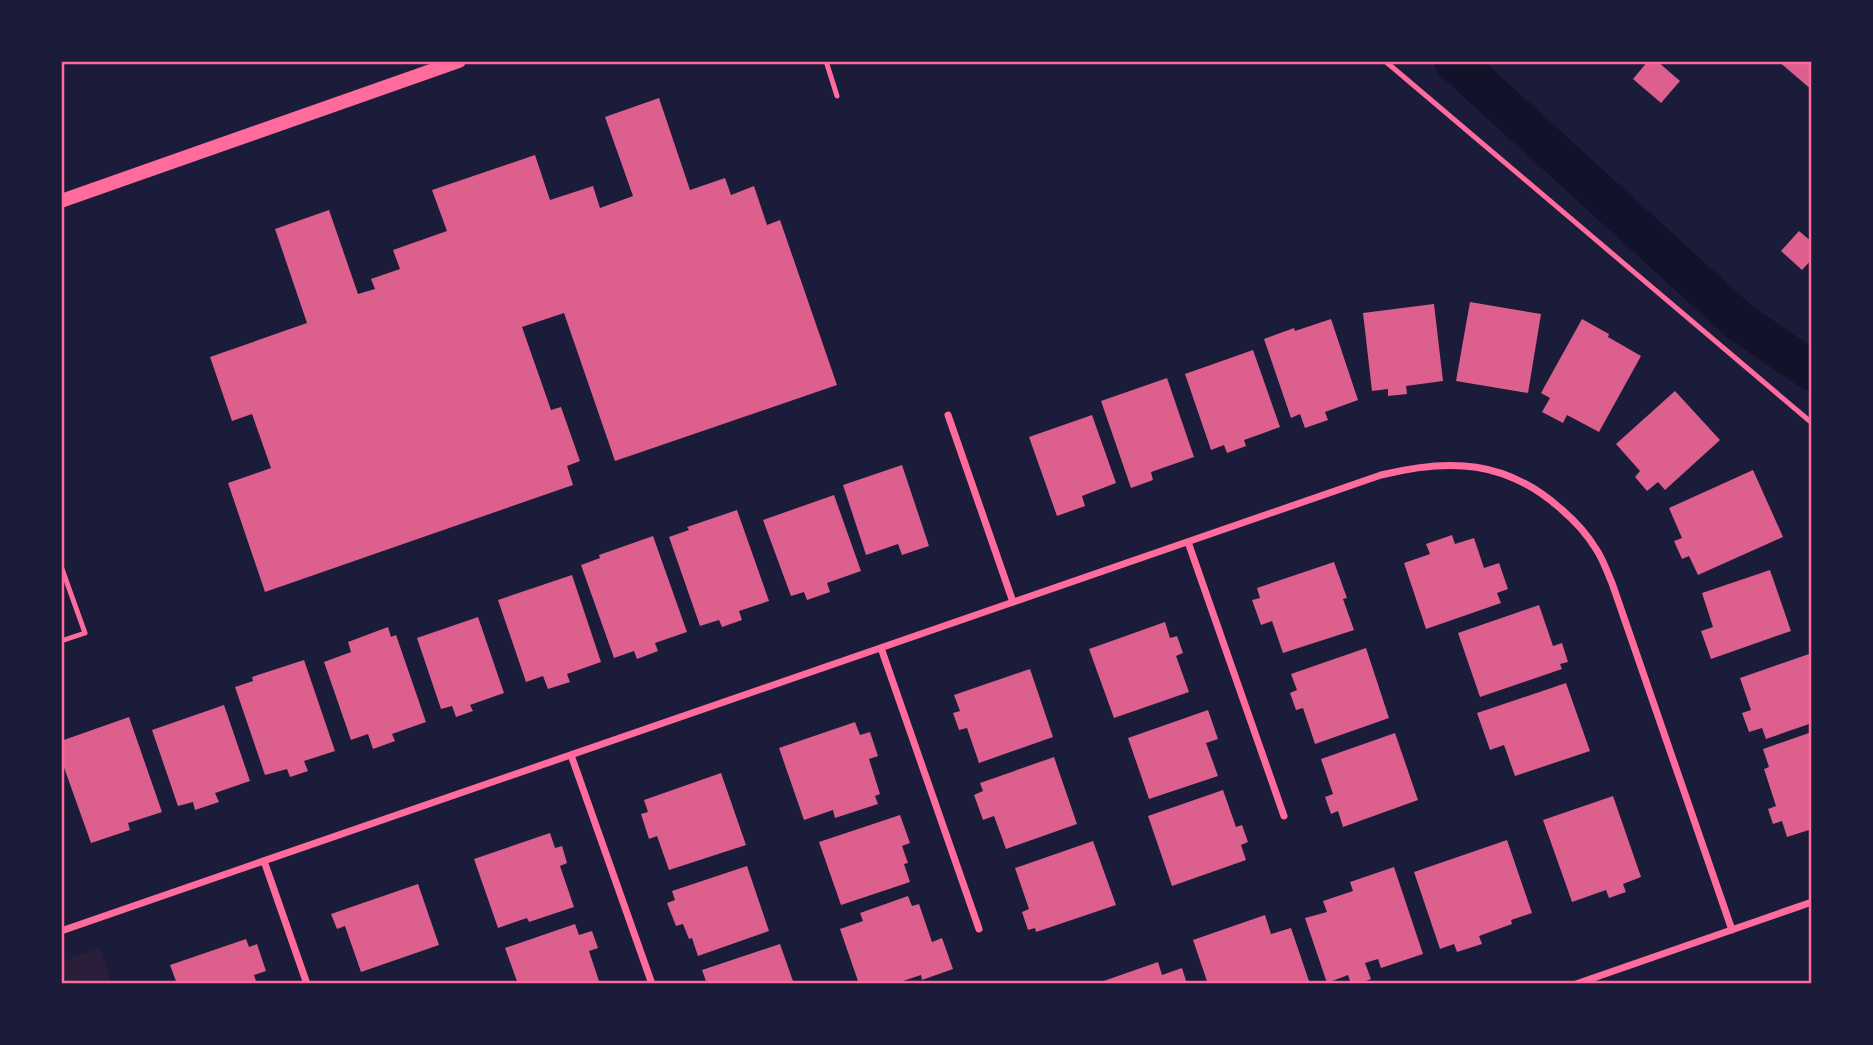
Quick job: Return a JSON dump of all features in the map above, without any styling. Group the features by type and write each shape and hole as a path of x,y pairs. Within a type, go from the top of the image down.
{"main road":[{"path":"61,201 459,61"}],"street":[{"path":"948,415 1013,603"},
{"path":"61,931 1381,475 1414,467 1446,465 1480,467 1511,475 1544,494 1573,519 1596,549 1612,583 1732,930"},
{"path":"1188,542 1284,816"},
{"path":"881,648 979,929"},
{"path":"571,755 652,984"},
{"path":"264,861 307,984"},
{"path":"1576,984 1812,902"}],"lane":[{"path":"826,61 838,96"},
{"path":"1385,61 1812,423"},
{"path":"61,566 85,633 61,641"}],"shaded area":[{"path":"100,948 112,984 61,984 61,962"}],"building":[{"path":"1648,61 1657,61 1680,81 1661,103 1633,79"},
{"path":"1778,61 1812,61 1812,90"},
{"path":"659,98 690,190 725,178 731,195 754,186 767,225 780,220 837,385 615,461 564,313 522,327 551,410 561,407 580,461 567,466 573,485 265,592 228,483 271,468 252,414 232,421 210,357 307,323 275,229 329,210 358,294 375,289 371,279 400,269 393,250 447,231 432,190 535,155 550,200 593,186 600,208 633,196 605,117"},
{"path":"1799,231 1812,242 1812,259 1802,270 1781,251"},
{"path":"1470,302 1541,314 1528,393 1456,381"},
{"path":"1434,304 1443,381 1406,386 1407,394 1388,396 1388,389 1372,391 1363,313"},
{"path":"1331,319 1358,400 1325,412 1328,420 1305,428 1300,414 1291,418 1264,339"},
{"path":"1582,319 1641,356 1599,432 1567,415 1563,423 1542,412 1550,398 1541,393"},
{"path":"1253,350 1280,427 1244,440 1246,446 1227,453 1224,445 1211,450 1185,374"},
{"path":"1167,378 1194,457 1151,472 1153,480 1131,488 1101,401"},
{"path":"1675,391 1720,440 1665,490 1658,482 1647,491 1635,477 1640,471 1616,444"},
{"path":"1092,415 1116,483 1082,496 1085,506 1057,516 1029,437"},
{"path":"902,465 929,546 902,555 898,544 866,555 843,485"},
{"path":"1753,470 1783,537 1698,575 1689,556 1682,559 1674,541 1682,538 1669,508"},
{"path":"834,495 861,571 827,583 830,592 807,600 804,592 791,596 763,520"},
{"path":"737,510 769,601 739,611 742,620 722,627 719,620 700,626 669,537 689,530 687,527"},
{"path":"1452,535 1455,544 1474,538 1484,568 1499,563 1508,589 1497,593 1501,603 1426,629 1404,563 1430,554 1426,544"},
{"path":"653,536 687,632 655,643 658,651 637,659 634,651 614,658 581,565 600,558 599,555"},
{"path":"1334,562 1347,598 1343,599 1354,630 1283,653 1272,621 1261,625 1252,600 1260,598 1257,588"},
{"path":"1770,570 1791,631 1711,659 1701,631 1713,627 1702,593"},
{"path":"572,575 601,662 567,674 570,682 548,689 543,676 526,682 498,600"},
{"path":"1539,605 1553,646 1562,643 1568,662 1560,664 1562,669 1480,697 1458,633"},
{"path":"478,617 504,693 470,705 473,711 456,717 452,706 441,709 417,638"},
{"path":"1165,622 1170,638 1177,636 1183,653 1176,656 1189,692 1114,718 1089,649"},
{"path":"388,627 391,637 396,635 426,722 392,734 395,741 373,749 368,734 351,740 324,662 351,652 348,642"},
{"path":"1366,648 1389,718 1315,744 1303,708 1296,710 1290,693 1297,690 1291,674"},
{"path":"1812,653 1812,723 1766,739 1762,728 1749,732 1742,713 1751,710 1740,678"},
{"path":"304,660 335,751 304,761 308,771 290,777 287,769 265,775 235,687 253,681 252,677"},
{"path":"1030,669 1053,737 979,763 967,728 959,730 953,713 960,711 954,695"},
{"path":"1566,683 1590,751 1515,776 1504,745 1490,750 1477,713"},
{"path":"224,705 250,781 215,793 219,802 195,810 193,802 178,806 152,730"},
{"path":"1208,710 1218,739 1206,743 1218,776 1149,799 1128,738"},
{"path":"129,717 162,812 128,823 130,830 91,843 61,759 61,741"},
{"path":"855,722 860,735 870,732 878,756 869,759 880,794 875,796 878,804 835,818 833,810 804,820 779,748"},
{"path":"1395,733 1418,800 1343,827 1338,811 1331,814 1325,797 1333,794 1321,759"},
{"path":"1809,733 1812,740 1812,829 1787,837 1782,821 1773,824 1768,809 1776,806 1764,769 1769,767 1763,749"},
{"path":"1054,757 1077,824 1006,849 994,816 983,820 974,795 983,791 980,783"},
{"path":"721,773 746,845 669,870 657,836 649,839 641,814 648,812 644,800"},
{"path":"1223,790 1236,827 1242,825 1248,842 1241,845 1246,860 1172,886 1148,816"},
{"path":"1613,796 1641,877 1623,884 1626,892 1609,898 1606,890 1572,902 1543,820"},
{"path":"900,815 910,843 902,846 908,863 904,864 910,882 841,905 819,842"},
{"path":"550,833 555,848 562,846 567,863 560,866 574,907 529,922 527,918 498,928 474,859"},
{"path":"1507,840 1532,913 1511,920 1512,924 1479,936 1482,944 1457,952 1454,944 1440,949 1414,872"},
{"path":"1093,841 1116,905 1036,932 1035,928 1028,930 1022,912 1029,909 1015,868"},
{"path":"747,866 769,931 698,956 692,938 689,939 683,924 676,926 667,903 675,900 672,891"},
{"path":"1394,867 1423,954 1381,968 1378,959 1365,963 1371,979 1358,984 1351,984 1348,975 1327,983 1305,918 1327,912 1323,901 1353,891 1350,882"},
{"path":"418,884 439,945 361,972 345,926 337,929 331,914"},
{"path":"908,896 912,906 919,904 932,942 942,938 953,969 922,980 921,975 894,984 859,984 840,929 863,921 860,913"},
{"path":"1265,915 1271,934 1291,928 1310,984 1208,984 1193,940"},
{"path":"575,924 579,935 592,931 598,948 589,951 600,984 518,984 505,948"},
{"path":"246,939 249,947 257,944 266,971 254,975 257,984 177,984 170,965"},
{"path":"780,944 794,984 707,984 702,970"},
{"path":"1158,962 1162,975 1182,968 1187,984 1095,984"}],"waterway":[{"path":"1454,61 1740,322 1812,371"}]}
